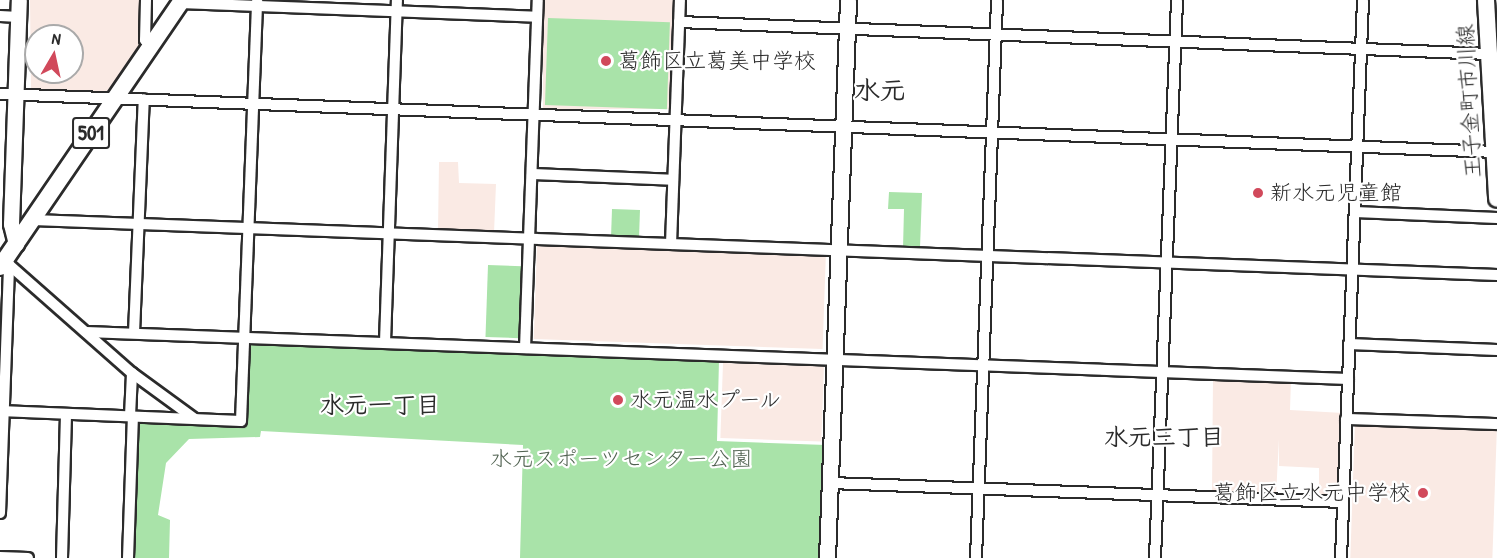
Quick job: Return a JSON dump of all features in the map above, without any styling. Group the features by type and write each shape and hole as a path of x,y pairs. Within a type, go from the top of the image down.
{"main road":[{"name":"王子金町市川線","path":"1486,0 1489,54 1494,76 1497,199"},
{"name":"501","path":"4,264 181,2"}],"street":[{"path":"16,244 6,180 16,95 19,0"},
{"path":"146,0 145,40 151,47"},
{"path":"385,342 397,0"},
{"path":"525,348 538,0"},
{"path":"671,244 680,0"},
{"path":"827,558 848,0"},
{"path":"976,558 997,0"},
{"path":"1155,558 1177,0"},
{"path":"1341,558 1363,0"},
{"path":"181,2 257,3 397,12 537,17"},
{"path":"2,411 241,421 257,3"},
{"path":"0,16 19,17"},
{"path":"679,22 1489,54"},
{"path":"0,94 1496,152"},
{"path":"134,333 144,99"},
{"path":"532,174 673,180"},
{"path":"1355,212 1497,218"},
{"path":"33,220 1497,275"},
{"path":"4,264 132,373 195,419"},
{"path":"0,513 4,264"},
{"path":"86,332 1348,379"},
{"path":"1349,344 1497,350"},
{"path":"128,558 132,373"},
{"path":"62,558 66,414"},
{"path":"1346,419 1497,424"},
{"path":"830,483 1343,502"},
{"path":"0,557 28,558"}],"shaded area":[{"path":"30,0 141,0 139,53 109,93 31,91 31,84 84,84 84,24 30,24"},
{"name":"葛飾区立葛美中学校","path":"543,0 675,0 675,109 543,109"},
{"path":"439,162 458,162 459,183 496,184 494,233 438,230"},
{"path":"537,246 826,256 823,349 534,339"},
{"path":"723,363 824,367 821,441 720,438"},
{"path":"1213,376 1291,380 1290,410 1343,413 1341,500 1319,498 1319,468 1279,466 1279,439 1276,495 1212,492"},
{"name":"葛飾区立水元中学校","path":"1355,423 1497,428 1492,558 1350,558"}],"green space":[{"name":"葛飾区立葛美中学校","path":"548,18 670,22 667,109 545,105"},
{"path":"889,192 922,193 920,248 903,248 904,209 888,209"},
{"path":"612,209 640,210 639,239 611,238"},
{"path":"488,265 522,266 519,338 485,337"},
{"name":"水元スポーツセンター公園","path":"251,342 719,360 717,441 826,445 822,558 520,558 523,445 261,431 260,437 189,439 166,463 158,515 170,520 169,558 131,558 137,428 141,421 245,424"}],"place":[{"name":"葛飾区立葛美中学校","path":"606,61"},
{"name":"新水元児童館","path":"1258,193"},
{"name":"水元温水プール","path":"618,400"},
{"name":"葛飾区立水元中学校","path":"1423,493"}],"district":[{"name":"水元","path":"880,90"},
{"name":"水元一丁目","path":"380,405"},
{"name":"水元三丁目","path":"1164,437"}]}
